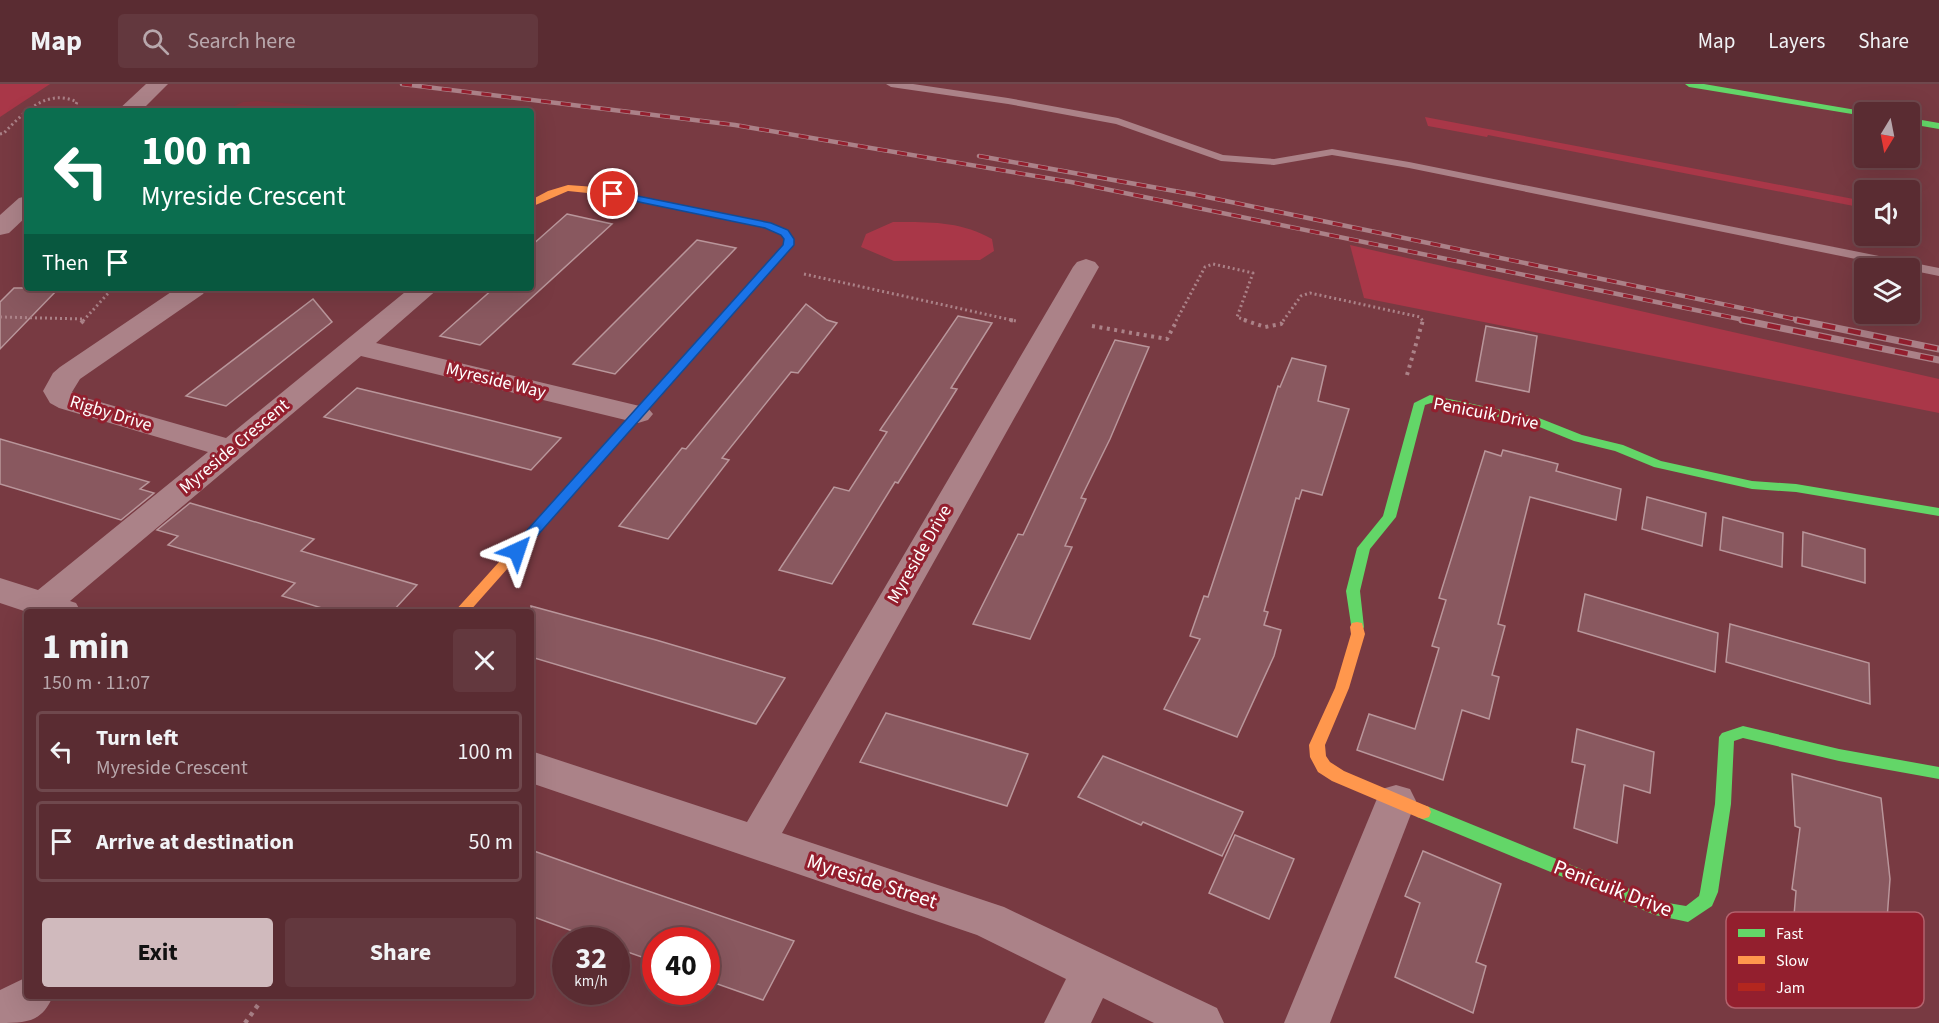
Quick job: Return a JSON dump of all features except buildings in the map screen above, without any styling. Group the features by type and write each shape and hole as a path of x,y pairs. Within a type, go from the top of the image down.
{"street":[{"path":"131,108 158,84"},
{"path":"1689,84 1854,111"},
{"path":"1920,123 1939,126"},
{"path":"464,609 784,252 789,239 785,233 768,225 577,186 552,191 534,202"},
{"path":"0,228 24,206"},
{"name":"Myreside Drive","path":"756,843 1086,267"},
{"name":"Rigby Drive","path":"190,291 70,373 59,385 57,392 60,397 69,402 231,449"},
{"name":"Myreside Crescent","path":"54,608 231,449 422,291"},
{"name":"Myreside Way","path":"354,346 638,414"},
{"name":"Penicuik Drive","path":"1939,512 1796,488 1752,485 1658,464 1619,448 1578,438 1535,421 1442,400 1430,399 1419,403 1389,517 1364,548 1353,591 1358,634 1342,688 1317,745 1316,753 1320,762 1330,772 1396,801 1661,910 1688,914 1706,901 1709,892 1723,804 1725,745 1727,737 1734,733 1757,735 1839,755 1939,773"},
{"path":"0,590 54,608"},
{"name":"Myreside Street","path":"534,768 989,920 1202,1023"},
{"path":"1307,1023 1396,801"},
{"path":"1067,1023 1094,972"},
{"path":"0,1014 27,999"}],"lane":[{"path":"891,84 1118,121 1221,158 1274,162 1332,152 1409,165 1939,272"}],"path":[{"path":"29,108 42,100 63,97 73,98 77,102 74,108"},
{"path":"0,134 4,133 24,113"},
{"path":"771,266 1050,328 1098,325 1167,339 1207,265 1246,270 1253,274 1237,317 1265,327 1281,324 1301,296 1310,293 1420,316 1423,320 1406,378 1419,403"},
{"path":"0,317 85,319"},
{"path":"245,1023 258,1005"}],"shaded area":[{"path":"0,84 50,84 0,117"},
{"path":"259,101 342,108 230,108 243,102"},
{"path":"1425,117 1854,199 1854,206 1488,135 1487,137 1428,126"},
{"path":"893,222 932,223 968,229 992,239 994,251 980,260 894,261 861,247 866,234"},
{"path":"1350,245 1939,379 1939,413 1364,298"}],"railway":[{"path":"402,84 735,125 1071,182 1749,321"},
{"path":"979,156 1197,195 1804,321"},
{"path":"1742,320 1939,360"},
{"path":"1797,320 1939,349"}],"traffic: fast":[{"path":"1689,84 1854,111"},
{"path":"1920,123 1939,126"},
{"path":"1357,627 1353,591 1364,548 1389,517 1420,403 1430,399 1535,421 1578,438 1619,448 1658,464 1752,485 1796,488 1939,512"},
{"path":"1423,812 1661,910 1688,914 1706,901 1709,892 1723,804 1727,737 1743,732 1839,755 1939,773"}],"traffic: slow":[{"path":"534,202 551,193 568,188 607,192"},
{"path":"464,609 713,330"},
{"path":"1357,627 1358,634 1342,688 1317,745 1318,757 1324,767 1338,776 1423,812"}],"traffic: jam":[{"path":"607,192 768,226 785,233 789,239 788,245 713,330"}],"route":[{"path":"517,551 788,245 789,239 785,233 768,225 613,194"}]}
